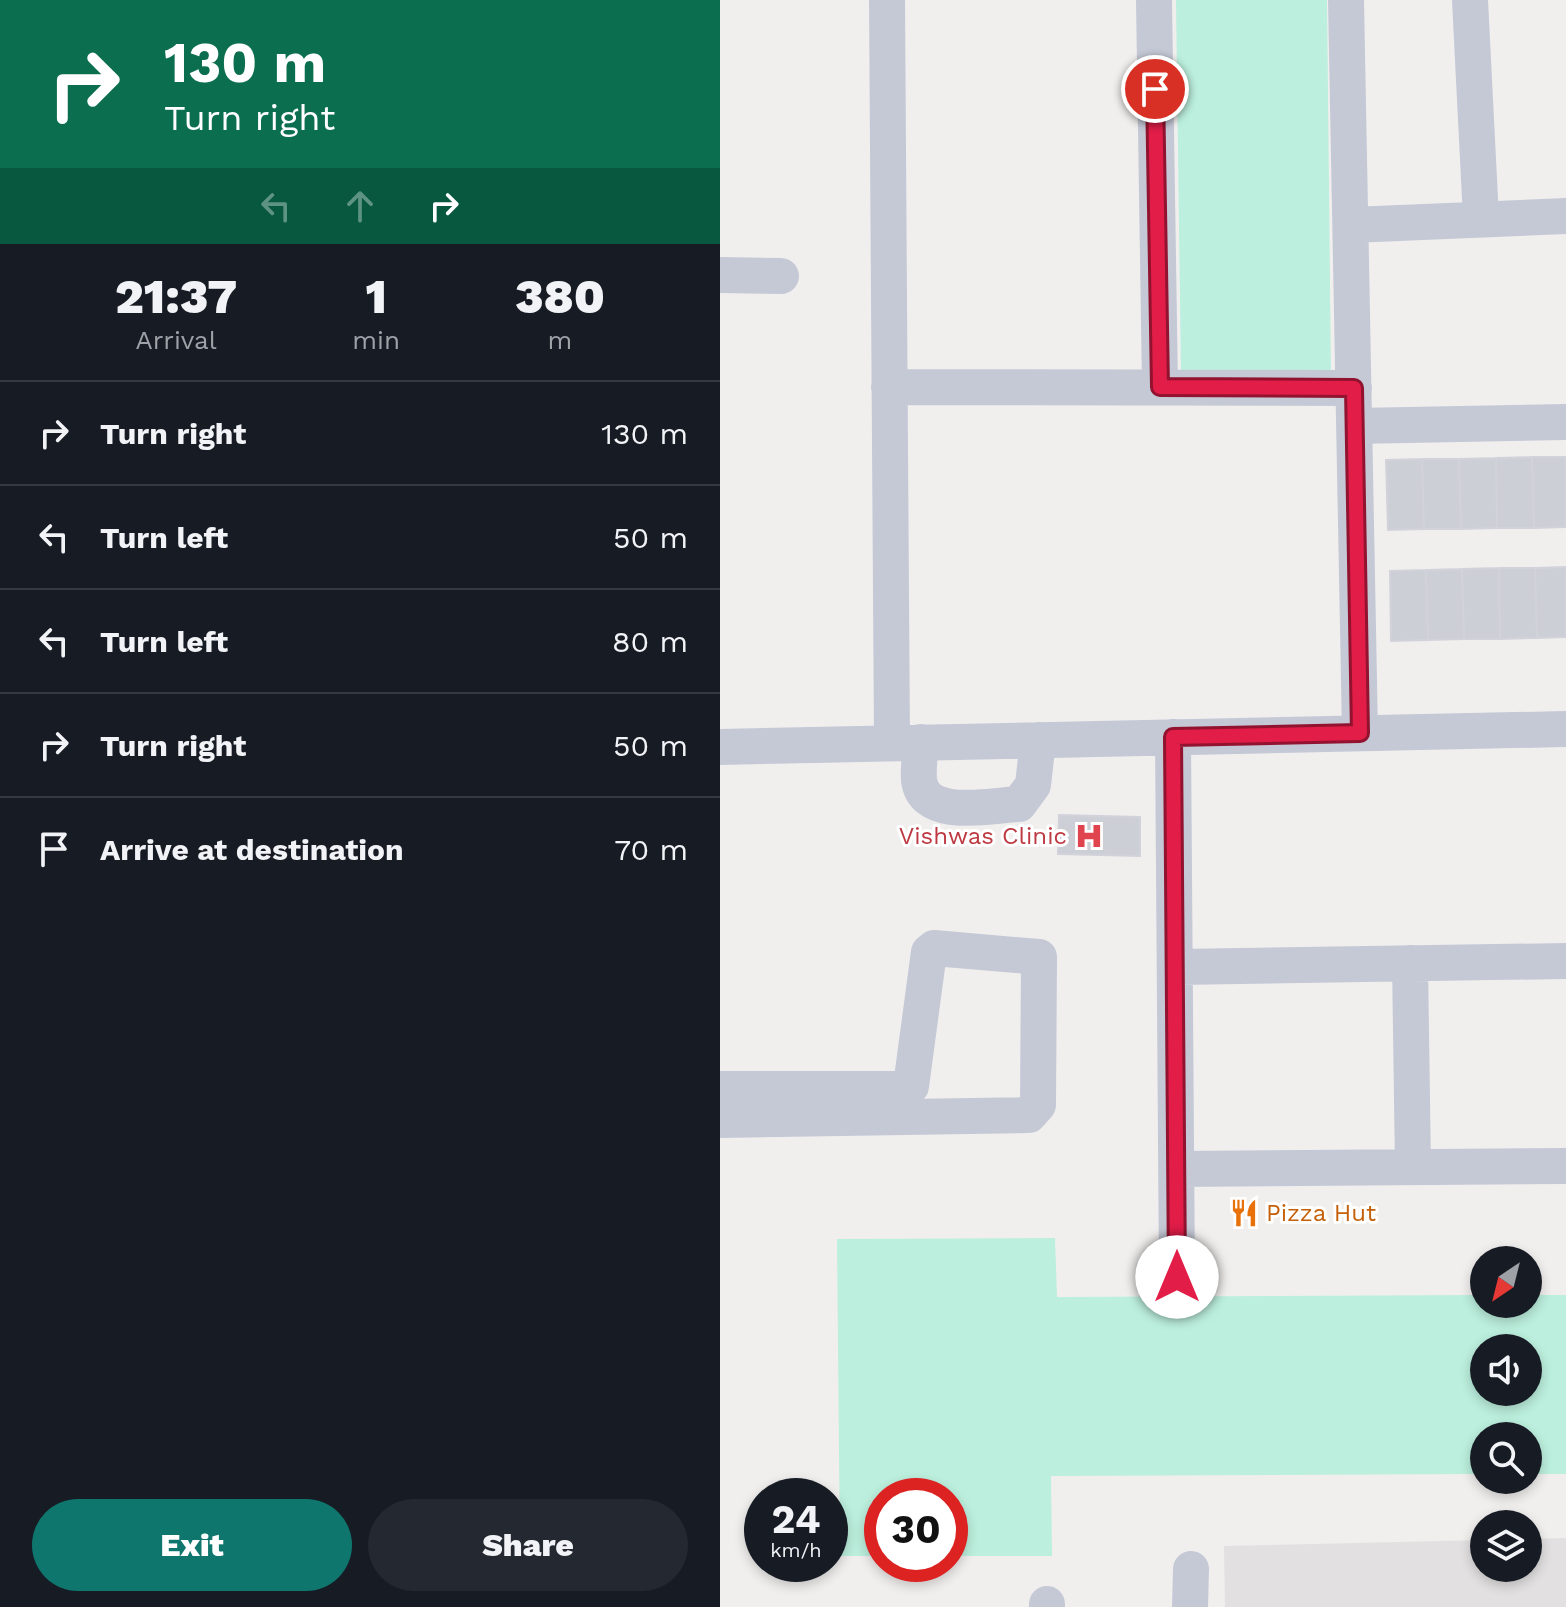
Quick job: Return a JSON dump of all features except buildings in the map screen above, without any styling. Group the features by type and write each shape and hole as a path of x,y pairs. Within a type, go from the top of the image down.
{"street":[{"path":"887,0 889,387 906,743 922,792 942,806 1019,804 1033,785 1038,740"},
{"path":"1154,0 1160,387"},
{"path":"1346,0 1360,733"},
{"path":"1470,0 1481,219"},
{"path":"1351,225 1566,216"},
{"path":"720,275 781,276"},
{"path":"889,387 1354,388"},
{"path":"1355,426 1566,422"},
{"path":"720,747 1566,729"},
{"path":"1173,737 1177,1277"},
{"path":"720,1089 906,1089 911,1086 929,952 934,948 1039,957 1038,1105 1029,1115 720,1120"},
{"path":"1177,967 1566,961"},
{"path":"1410,963 1413,1167"},
{"path":"1177,1169 1566,1166"},
{"path":"1190,1607 1191,1569"}],"shaded area":[{"path":"1566,1538 1566,1607 1225,1607 1224,1546 1470,1540 1470,1582 1542,1582 1542,1539"}],"green space":[{"path":"1176,0 1327,0 1331,376 1181,377"},
{"path":"1055,1238 1057,1297 1470,1295 1470,1318 1542,1318 1542,1295 1566,1295 1566,1474 1542,1474 1542,1422 1470,1422 1470,1474 1051,1476 1052,1556 968,1556 968,1478 864,1478 864,1556 848,1556 848,1478 839,1478 837,1239"}],"place":[{"name":"Vishwas Clinic","path":"1089,836"},
{"name":"Pizza Hut","path":"1244,1213"}],"route":[{"path":"1155,89 1160,387 1354,388 1360,733 1173,737 1177,1277"}]}
